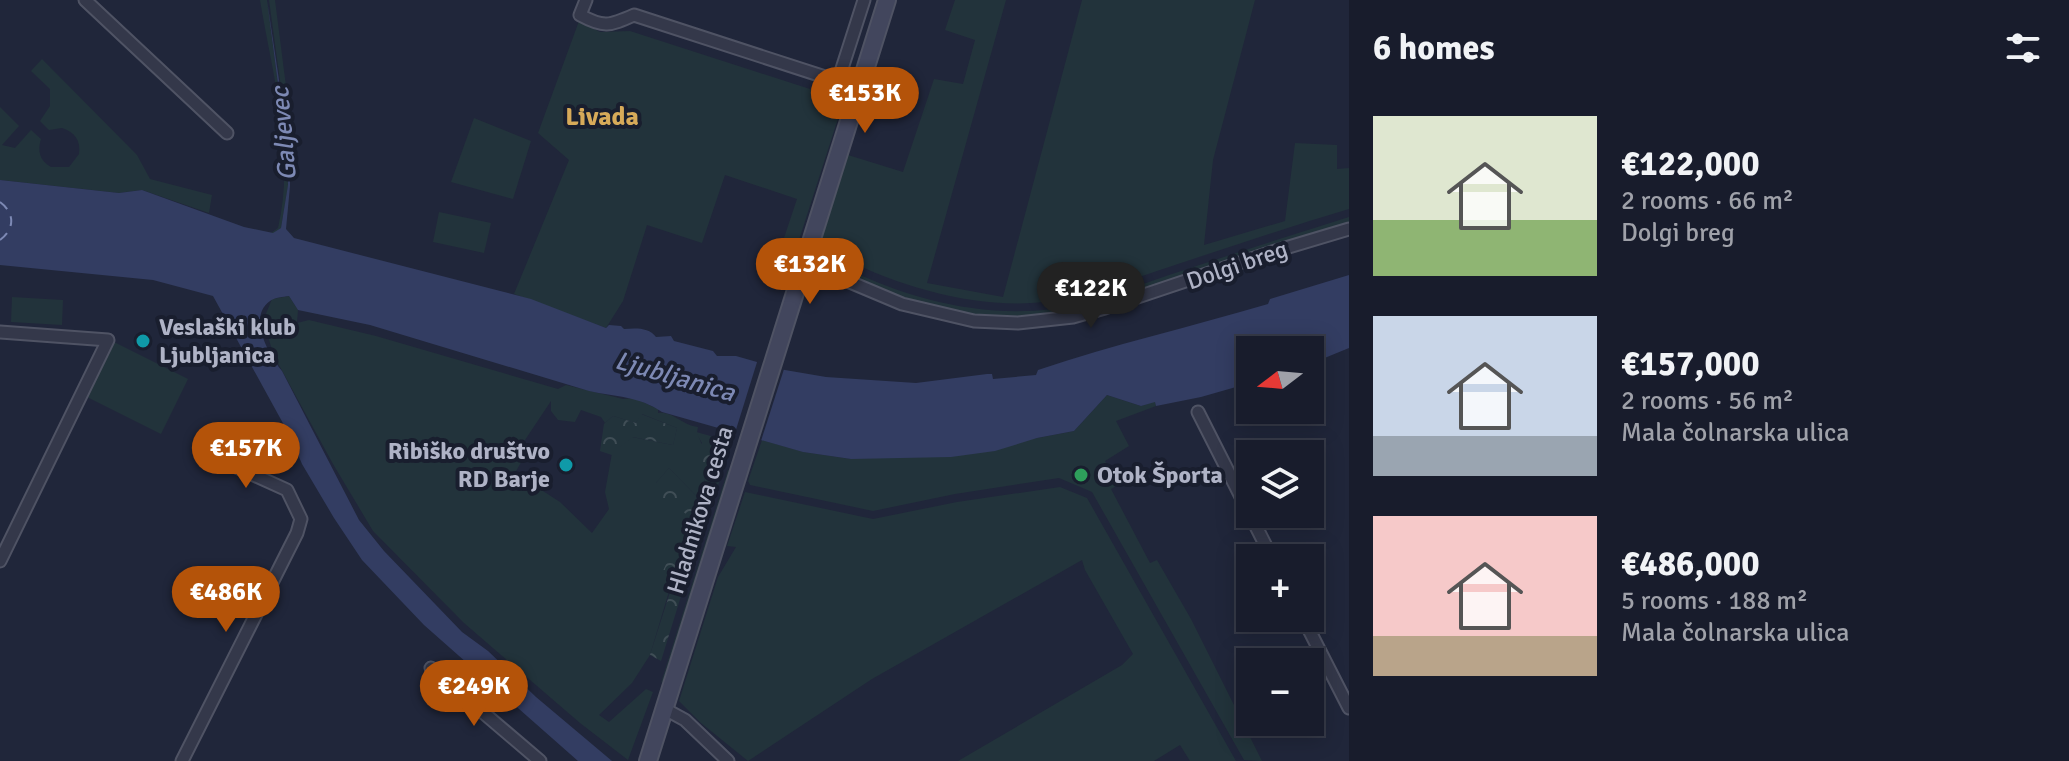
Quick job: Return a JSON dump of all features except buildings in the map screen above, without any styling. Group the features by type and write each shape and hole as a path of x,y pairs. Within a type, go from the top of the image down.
{"main road":[{"name":"Hladnikova cesta","path":"648,761 887,0"}],"street":[{"path":"85,0 227,133"},
{"path":"586,0 580,15 599,25 614,24 634,15 859,88"},
{"path":"838,81 864,0"},
{"name":"Dolgi breg","path":"805,257 845,280 902,304 974,321 1045,322 1094,311 1349,229"},
{"path":"0,332 108,340 0,561"},
{"path":"1198,412 1265,544"},
{"path":"182,761 297,533 301,519 287,490 201,451"},
{"path":"1310,632 1349,708"},
{"path":"431,668 540,761"},
{"path":"663,708 685,720 728,761"}],"green space":[{"path":"260,0 267,0 287,153 288,186 281,228 274,233 271,233 278,228 283,200 283,142"},
{"path":"269,0 275,0 294,149 286,224 290,153"},
{"path":"955,0 1006,0 927,283 1003,297 1082,0 1255,0 1213,160 1204,245 1285,221 1295,143 1337,145 1337,169 1349,168 1349,209 1096,291 1052,301 999,303 972,300 893,280 845,259 827,261 819,248 848,155 903,172 934,79 963,84 975,40 945,30"},
{"path":"579,21 600,32 630,31 844,100 798,243 784,238 797,199 725,175 702,243 647,225 623,301 606,328 514,294 569,160 538,133"},
{"path":"42,59 137,155 150,179 212,195 209,213 142,190 119,193 0,180 0,107 19,126 2,145 15,148 31,130 41,139 40,155 51,167 69,167 79,154 74,135 62,128 49,130 40,121 50,106 50,89 31,71"},
{"path":"474,118 531,141 513,199 451,182"},
{"path":"439,212 491,223 484,253 433,242"},
{"path":"1349,217 1349,224 1156,289 1101,306 1045,318 994,319 939,310 886,294 840,271 846,268 894,289 946,304 999,311 1052,309 1111,295"},
{"path":"289,296 298,310 297,323 309,320 376,336 558,389 566,385 623,399 634,398 658,409 658,413 698,427 705,460 703,487 716,491 700,534 688,528 650,655 632,683 599,715 609,722 646,689 653,692 628,760 464,623 373,531 274,356 263,321 272,299","holes":["551,401 551,411 558,420 575,422 581,410 601,417 605,423 613,416 636,423 642,414 677,428 673,445 632,437 612,453 605,492 609,509 592,533 560,502 515,473 527,452 521,446","669,468 702,502 656,483"]},
{"path":"12,297 63,300 62,325 11,322"},
{"path":"114,342 188,379 161,434 87,397"},
{"path":"1107,395 1141,406 1155,401 1156,406 1116,421 1129,446 1105,461 1118,485 1111,489 1150,563 1157,560 1191,619 1236,709 1236,736 1250,736 1262,761 1244,760 1092,492 1059,478 955,494 873,511 750,485 748,481 762,440 804,452 851,459 1074,431"},
{"path":"641,414 677,428 673,445 633,437 620,447 618,457 600,451 604,424 613,416 636,423"},
{"path":"696,432 732,442 716,491 703,487 706,476 689,459 702,443"},
{"path":"669,468 702,502 695,520 654,492 656,483"},
{"path":"728,470 665,679 661,683"},
{"path":"1060,487 1087,498 1236,761 1190,761 1180,745 1154,761 958,761 1122,665 1133,654 1082,560 872,679 748,761 679,701 718,577 736,547 727,546 745,492 873,519 957,502"},
{"path":"689,527 700,534 661,661 650,655 672,586 661,575 677,541"}],"water":[{"name":"Ljubljanica","path":"267,0 290,153 286,229 294,238 531,299 606,328 609,325 642,329 656,337 671,336 674,341 713,351 717,356 736,356 785,370 826,377 916,383 987,374 992,374 993,379 1036,375 1038,370 1268,304 1270,299 1349,275 1349,348 1324,358 1324,336 1236,336 1236,387 1156,406 1155,402 1141,406 1107,395 1074,431 995,451 951,457 851,459 803,452 662,412 636,400 589,391 370,325 298,310 289,296 270,301 260,316 266,346 359,520 384,551 462,632 488,651 536,697 612,761 578,761 424,625 362,560 302,464 290,436 213,296 153,280 0,265 0,180 119,193 142,190 244,227 273,233 281,228 288,185 287,153"}],"pier":[{"path":"758,359 785,366 760,444 734,436"}],"ferry route":[{"path":"0,202 11,216 11,226 0,240"}],"place":[{"name":"Veslaški klub Ljubljanica","path":"143,341"},
{"name":"Ribiško društvo RD Barje","path":"566,465"},
{"name":"Otok Športa","path":"1081,475"}],"district":[{"name":"Livada","path":"602,116"}],"water label":[{"name":"Galjevec","path":"283,134"}]}
